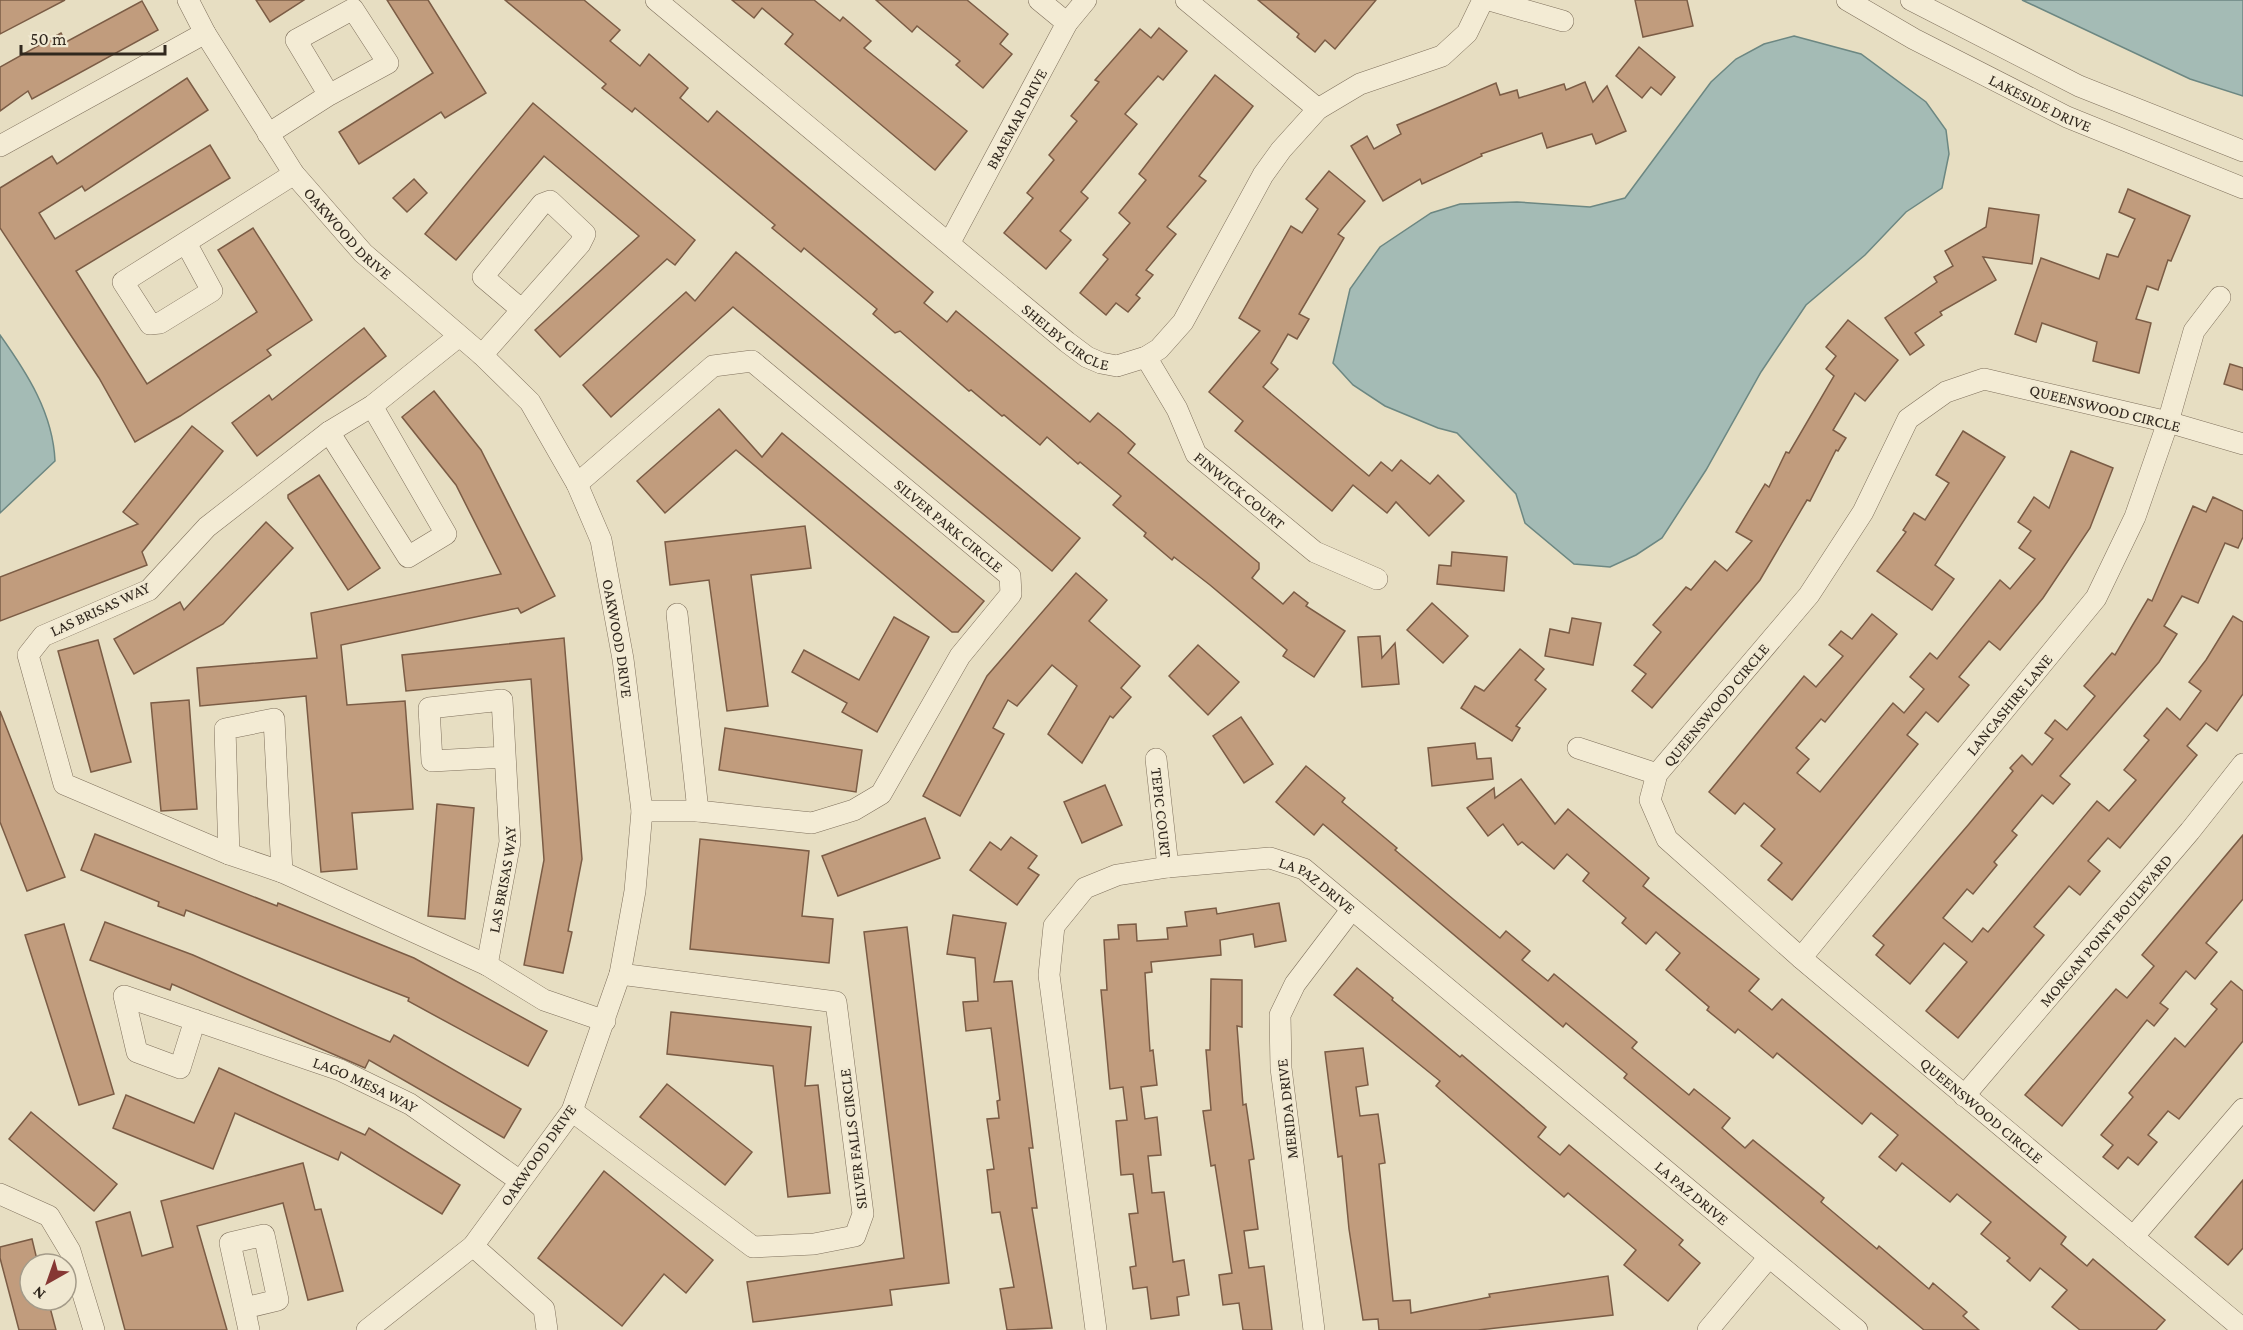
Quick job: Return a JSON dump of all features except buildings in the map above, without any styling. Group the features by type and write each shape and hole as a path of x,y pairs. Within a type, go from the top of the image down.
{"street":[{"name":"OAKWOOD DRIVE","path":"188,0 205,33 294,174 363,253 458,337 482,355 530,402 577,484 601,540 623,659 642,811 635,891 620,974 572,1111 473,1246 367,1330"},
{"name":"SHELBY CIRCLE","path":"656,0 1088,357 1117,366 1146,357 1159,349 1183,322 1263,175 1281,150 1318,109 1360,84 1442,56 1467,33 1483,0"},
{"path":"1039,0 1067,22"},
{"name":"BRAEMAR DRIVE","path":"950,242 1067,22 1086,0"},
{"path":"1186,0 1318,109"},
{"path":"1489,0 1563,21"},
{"name":"LAKESIDE DRIVE","path":"1847,0 1914,39 2067,117 2243,188"},
{"name":"LAKESIDE DRIVE","path":"1911,0 2079,86 2243,151"},
{"path":"0,146 205,33"},
{"path":"268,134 328,95"},
{"path":"186,243 294,174"},
{"path":"482,355 522,310 580,244 585,234 550,201 542,204 483,277 522,310"},
{"name":"LANCASHIRE LANE","path":"1801,958 2096,598 2135,517 2168,422 2194,331 2220,297"},
{"name":"LAS BRISAS WAY","path":"458,337 372,406 329,432 207,527 149,590 43,636 28,655 64,784 230,854 282,872 487,965 544,1000 605,1021"},
{"name":"FINWICK COURT","path":"1146,357 1177,409 1196,454 1315,552 1377,579"},
{"name":"SILVER PARK CIRCLE","path":"577,484 713,366 752,361 1010,576 1011,594 960,657 881,794 855,810 812,823 698,811 642,811"},
{"name":"QUEENSWOOD CIRCLE","path":"2243,444 2168,422 1984,378 1946,392 1908,419 1863,512 1809,595 1657,774 1650,800 1667,840 1801,958 2243,1329"},
{"path":"329,432 408,557 446,534 372,406"},
{"path":"676,614 698,811"},
{"path":"230,854 225,729 274,719 282,872"},
{"path":"1578,748 1657,774"},
{"name":"LAS BRISAS WAY","path":"487,965 510,842 505,757"},
{"name":"TEPIC COURT","path":"1156,759 1168,867"},
{"name":"MORGAN POINT BOULEVARD","path":"1964,1096 2190,831 2243,764"},
{"name":"LA PAZ DRIVE","path":"1096,1330 1049,975 1054,926 1085,888 1117,875 1168,867 1270,858 1304,869 1857,1330"},
{"name":"MERIDA DRIVE","path":"1314,1330 1281,1068 1280,1015 1294,984 1352,909"},
{"name":"SILVER FALLS CIRCLE","path":"572,1111 753,1247 814,1244 855,1236 863,1214 836,1002 620,974"},
{"name":"LAGO MESA WAY","path":"195,1020 340,1070 410,1104 520,1181"},
{"path":"2133,1237 2243,1109"},
{"path":"0,1194 49,1216 70,1251 94,1330"},
{"path":"473,1246 544,1310 547,1330"},
{"path":"1708,1330 1769,1257"},
{"path":"245,1308 249,1330"}],"water":[{"path":"2022,0 2243,0 2243,96 2190,79"},
{"path":"1794,36 1861,54 1926,102 1946,130 1949,154 1942,188 1906,212 1865,255 1806,305 1761,372 1706,470 1662,538 1636,555 1610,567 1574,564 1525,523 1516,494 1457,433 1438,428 1385,406 1353,385 1333,363 1350,289 1380,247 1431,213 1460,204 1517,202 1590,207 1625,198 1711,82 1736,59 1764,44"},
{"path":"0,335 29,379 44,410 53,443 55,461 0,513"}]}
